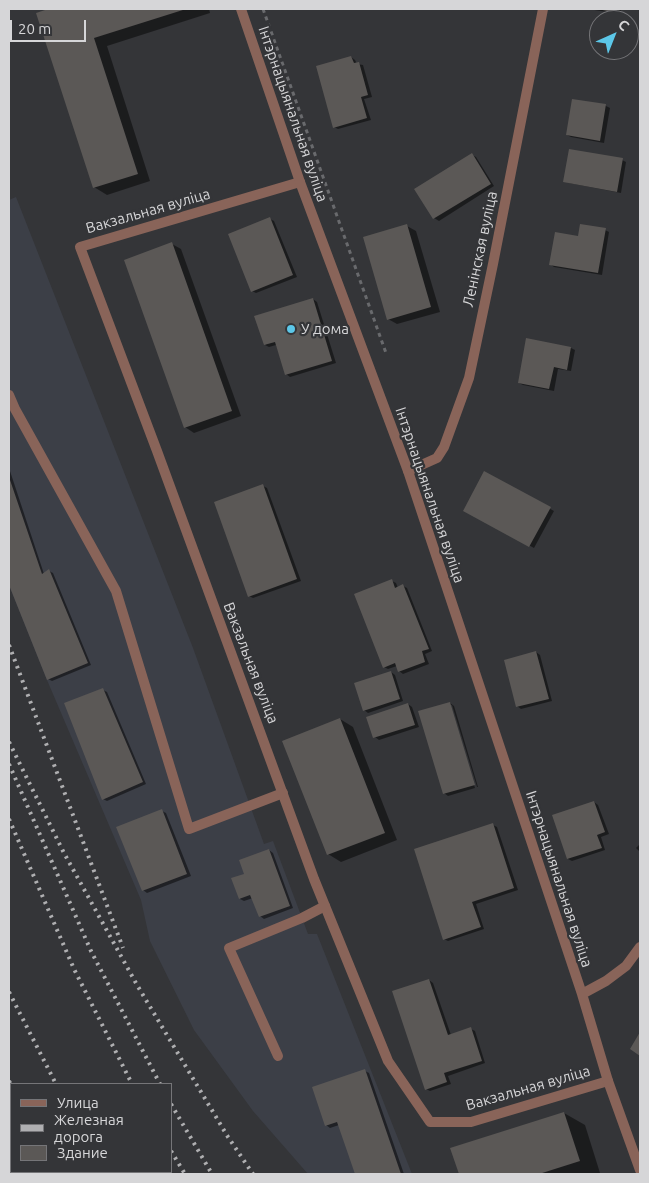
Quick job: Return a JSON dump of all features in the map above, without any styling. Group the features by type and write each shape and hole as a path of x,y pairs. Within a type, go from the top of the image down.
{"street":[{"name":"Інтэрнацыянальная вуліца","path":"241,9 300,182 408,471 582,994 608,1081 640,1170"},
{"name":"Ленінская вуліца","path":"408,471 437,458 444,447 469,378 543,9"},
{"name":"Вакзальная вуліца","path":"300,182 80,247 325,906 388,1062 430,1122 471,1122 608,1081"},
{"path":"9,395 116,591 189,829 283,794"},
{"path":"278,1056 229,948 302,918 325,906"},
{"path":"582,994 606,981 626,966 640,947"}],"path":[{"path":"263,9 389,362"}],"shaded area":[{"path":"16,197 193,648 264,844 273,841 308,934 317,934 412,1174 308,1174 253,1111 194,1030 150,941 141,900 47,680 9,585 9,200"}],"building":[{"path":"48,9 186,9 94,38 138,174 93,188 36,13"},
{"path":"598,9 617,9 617,10"},
{"path":"351,56 354,63 359,62 368,95 361,97 367,118 333,128 316,66"},
{"path":"572,99 606,104 600,141 566,135"},
{"path":"569,149 623,158 617,192 563,182"},
{"path":"472,153 491,184 433,219 414,189"},
{"path":"270,217 293,275 251,292 228,234"},
{"path":"407,224 431,307 387,320 363,237"},
{"path":"580,224 606,228 598,273 549,265 555,232 578,236"},
{"path":"172,242 232,411 184,428 124,260"},
{"name":"У дома","path":"313,298 332,361 285,375 275,342 264,345 254,316"},
{"path":"526,338 571,347 567,370 554,367 549,389 518,383"},
{"path":"484,471 551,507 529,547 463,511"},
{"path":"9,477 42,574 49,569 88,663 47,680 9,585"},
{"path":"263,484 297,579 248,597 214,502"},
{"path":"392,579 395,588 403,584 429,649 422,651 425,662 398,672 395,663 383,668 354,594"},
{"path":"536,651 549,699 516,707 504,660"},
{"path":"391,671 400,699 363,711 354,683"},
{"path":"103,688 143,782 102,800 64,703"},
{"path":"450,702 475,785 443,794 418,711"},
{"path":"408,703 415,725 373,738 366,717"},
{"path":"340,718 385,833 327,855 282,741"},
{"path":"594,801 605,832 597,835 602,848 567,859 552,815"},
{"path":"162,809 187,874 142,891 116,827"},
{"path":"493,823 514,888 472,902 481,927 443,940 414,849"},
{"path":"269,849 290,906 259,917 250,895 239,899 231,878 244,874 239,860"},
{"path":"429,979 448,1035 471,1027 482,1061 444,1073 447,1082 425,1090 392,991"},
{"path":"640,1032 640,1056 630,1049"},
{"path":"365,1069 401,1174 355,1174 337,1122 325,1126 312,1087"},
{"path":"564,1112 580,1161 539,1174 459,1174 450,1148"}],"railway":[{"path":"9,645 123,948"},
{"path":"9,742 64,853 137,985 228,1137 253,1174"},
{"path":"9,764 91,951 159,1083"},
{"path":"9,819 74,969 131,1083"},
{"path":"9,992 55,1083"},
{"path":"172,1106 212,1174"},
{"path":"172,1153 185,1174"}],"place":[{"name":"У дома","path":"291,329"}]}
